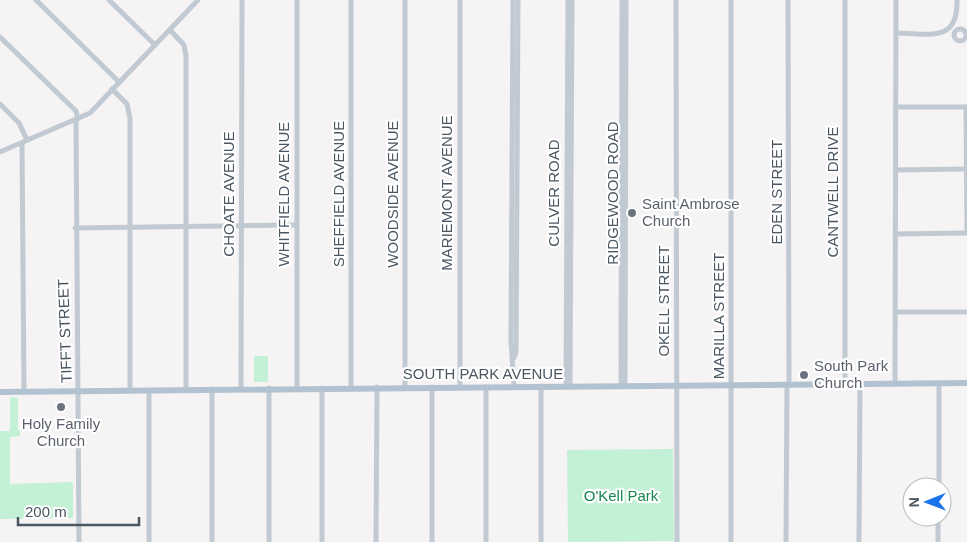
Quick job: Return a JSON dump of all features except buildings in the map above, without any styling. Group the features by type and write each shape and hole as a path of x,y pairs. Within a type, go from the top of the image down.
{"main road":[{"name":"SOUTH PARK AVENUE","path":"0,392 377,387 967,384"}],"street":[{"path":"36,0 119,82"},
{"path":"109,0 155,45"},
{"name":"CHOATE AVENUE","path":"241,389 242,0"},
{"name":"WHITFIELD AVENUE","path":"297,0 297,388"},
{"name":"SHEFFIELD AVENUE","path":"351,0 351,388"},
{"name":"WOODSIDE AVENUE","path":"405,0 405,387"},
{"name":"MARIEMONT AVENUE","path":"460,0 460,387"},
{"path":"513,0 515,8 514,285 516,352 514,358 514,386"},
{"path":"515,8 518,0"},
{"name":"CULVER ROAD","path":"568,0 568,386"},
{"name":"CULVER ROAD","path":"568,386 572,0"},
{"name":"RIDGEWOOD ROAD","path":"622,0 624,22 623,386"},
{"name":"RIDGEWOOD ROAD","path":"624,22 626,0"},
{"name":"OKELL STREET","path":"676,0 677,542"},
{"name":"MARILLA STREET","path":"731,0 731,542"},
{"name":"EDEN STREET","path":"786,542 788,0"},
{"name":"CANTWELL DRIVE","path":"845,0 845,384"},
{"path":"895,384 896,0"},
{"path":"896,33 940,33 953,29 956,19 957,0"},
{"path":"0,152 90,113 170,30 195,1"},
{"path":"170,30 180,40 185,52 186,390"},
{"path":"0,36 74,109 77,119"},
{"path":"112,89 130,111 130,390"},
{"path":"0,104 22,127 25,142 24,392"},
{"path":"895,234 967,233 967,107 896,107"},
{"name":"TIFFT STREET","path":"77,119 75,228 79,391 79,542"},
{"path":"895,170 966,169"},
{"path":"75,228 297,225"},
{"path":"895,312 967,312"},
{"path":"859,542 860,384"},
{"path":"938,477 939,384"},
{"path":"541,386 541,542"},
{"path":"376,542 377,387"},
{"path":"432,387 432,542"},
{"path":"486,387 486,542"},
{"path":"269,542 270,388"},
{"path":"322,388 322,542"},
{"path":"212,389 212,542"},
{"path":"148,542 149,390"},
{"path":"938,527 938,542"}],"green space":[{"path":"254,356 268,356 268,382 254,382"},
{"path":"10,397 18,398 18,430 20,430 20,436 10,437 10,484 73,482 73,518 0,519 0,431 10,431"},
{"name":"O'Kell Park","path":"673,449 674,541 568,542 567,450"}],"place":[{"name":"Saint Ambrose Church","path":"632,213"},
{"name":"South Park Church","path":"804,375"},
{"name":"Holy Family Church","path":"61,407"}]}
